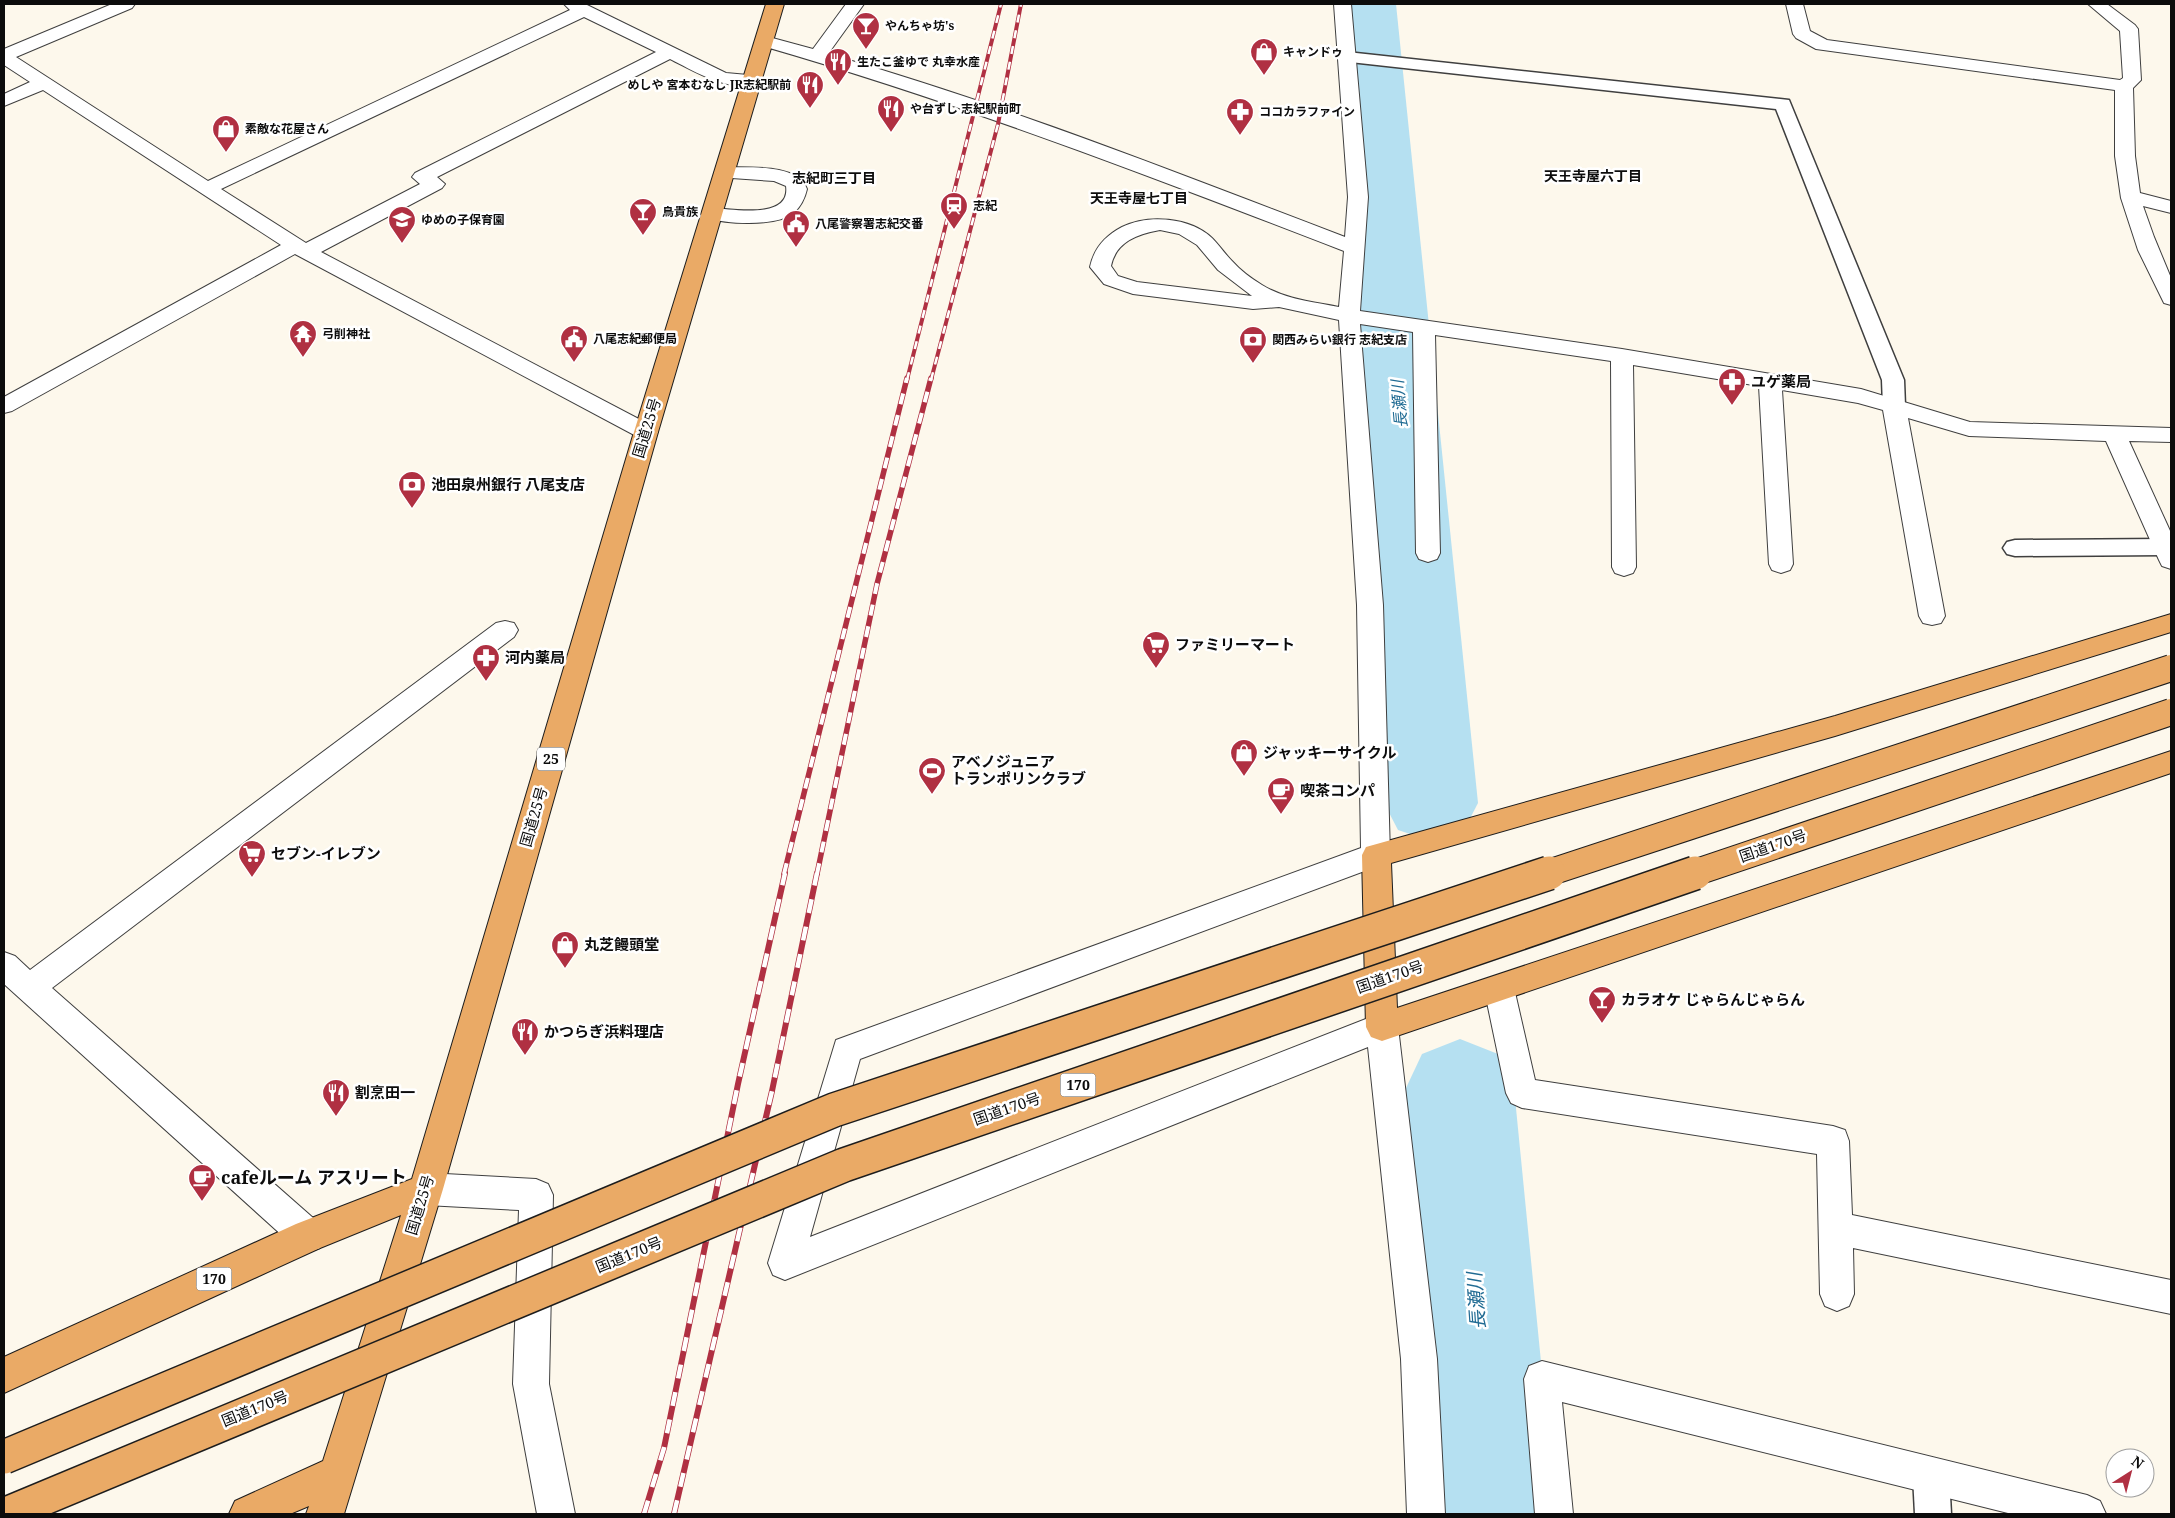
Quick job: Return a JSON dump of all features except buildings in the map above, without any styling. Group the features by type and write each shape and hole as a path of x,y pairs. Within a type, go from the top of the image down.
{"highway":[{"name":"国道25号","path":"325,1514 426,1189 646,432 754,80 775,4"},
{"path":"2171,623 1835,726 1376,855 1382,1027 2171,762"},
{"path":"4,1457 834,1110 2171,668"},
{"name":"国道170号","path":"6,1514 844,1166 1705,869 2171,712"},
{"name":"170","path":"4,1375 308,1236 426,1189"},
{"path":"248,1514 336,1474"}],"street":[{"path":"4,56 126,4"},
{"path":"818,55 856,4"},
{"path":"1343,4 1358,197 1350,316 1370,605 1376,855 847,1050 785,1263 1382,1027 1419,1359 1426,1514"},
{"path":"1795,4 1802,34 1822,45 2124,86 2132,80 2129,29 2097,4"},
{"path":"206,189 578,7 722,78 754,80"},
{"path":"765,41 818,55 1025,122 1355,248"},
{"path":"4,406 300,249 435,184 422,177 669,53"},
{"path":"4,56 300,249 646,432"},
{"path":"4,101 43,83"},
{"path":"2124,86 2126,164 2131,197 2150,256 2171,299"},
{"path":"713,214 763,216 775,214 786,210 792,203 798,189 795,183 778,176 724,173"},
{"path":"2131,197 2171,207"},
{"path":"1279,301 1253,304 1133,288 1111,280 1100,267 1103,254 1117,238 1136,228 1160,224 1186,230 1204,241 1225,266 1254,290 1279,301 1350,316 1622,356 1861,396 1969,429 2171,435"},
{"path":"1424,327 1428,552"},
{"path":"1622,356 1624,567"},
{"path":"1770,381 1781,564"},
{"path":"1894,406 1932,616"},
{"path":"2114,433 2168,554"},
{"path":"29,988 505,630"},
{"path":"4,965 308,1236"},
{"path":"1499,988 1522,1093 1833,1141 1837,1294"},
{"path":"426,1189 536,1195 531,1384 556,1514"},
{"path":"1835,1228 2171,1297"},
{"path":"1554,1514 1542,1380 2087,1514"}],"lane":[{"path":"1347,57 1783,104 1893,380 1894,406"},
{"path":"2015,548 2168,554"},
{"path":"1931,1476 1933,1514"}],"waterway":[{"name":"長瀬川","path":"1367,4 1431,803"},
{"name":"長瀬川","path":"1460,1088 1492,1514"}],"railway":[{"path":"907,380 1001,4"},
{"path":"931,380 998,124 1021,4"},
{"path":"784,874 907,378"},
{"path":"817,874 877,584 931,378"},
{"path":"644,1514 664,1448 738,1084 785,873"},
{"path":"674,1514 772,1091 817,873"}],"place":[{"name":"やんちゃ坊's","path":"866,50"},
{"name":"キャンドゥ","path":"1264,76"},
{"name":"生たこ釜ゆで 丸幸水産","path":"838,86"},
{"name":"めしや 宮本むなし JR志紀駅前","path":"810,109"},
{"name":"や台ずし 志紀駅前町","path":"891,133"},
{"name":"ココカラファイン","path":"1240,136"},
{"name":"素敵な花屋さん","path":"226,153"},
{"name":"志紀","path":"954,230"},
{"name":"鳥貴族","path":"643,236"},
{"name":"ゆめの子保育園","path":"402,244"},
{"name":"八尾警察署志紀交番","path":"796,248"},
{"name":"弓削神社","path":"303,358"},
{"name":"八尾志紀郵便局","path":"574,363"},
{"name":"関西みらい銀行 志紀支店","path":"1253,364"},
{"name":"ユゲ薬局","path":"1732,406"},
{"name":"池田泉州銀行 八尾支店","path":"412,509"},
{"name":"ファミリーマート","path":"1156,669"},
{"name":"河内薬局","path":"486,682"},
{"name":"ジャッキーサイクル","path":"1244,777"},
{"name":"アベノジュニア トランポリンクラブ","path":"932,795"},
{"name":"喫茶コンパ","path":"1281,815"},
{"name":"セブン-イレブン","path":"252,878"},
{"name":"丸芝饅頭堂","path":"565,969"},
{"name":"カラオケ じゃらんじゃらん","path":"1602,1024"},
{"name":"かつらぎ浜料理店","path":"525,1056"},
{"name":"割烹田一","path":"336,1117"},
{"name":"cafeルーム アスリート","path":"202,1202"}],"district":[{"name":"天王寺屋六丁目","path":"1593,176"},
{"name":"志紀町三丁目","path":"834,178"},
{"name":"天王寺屋七丁目","path":"1139,198"}]}
